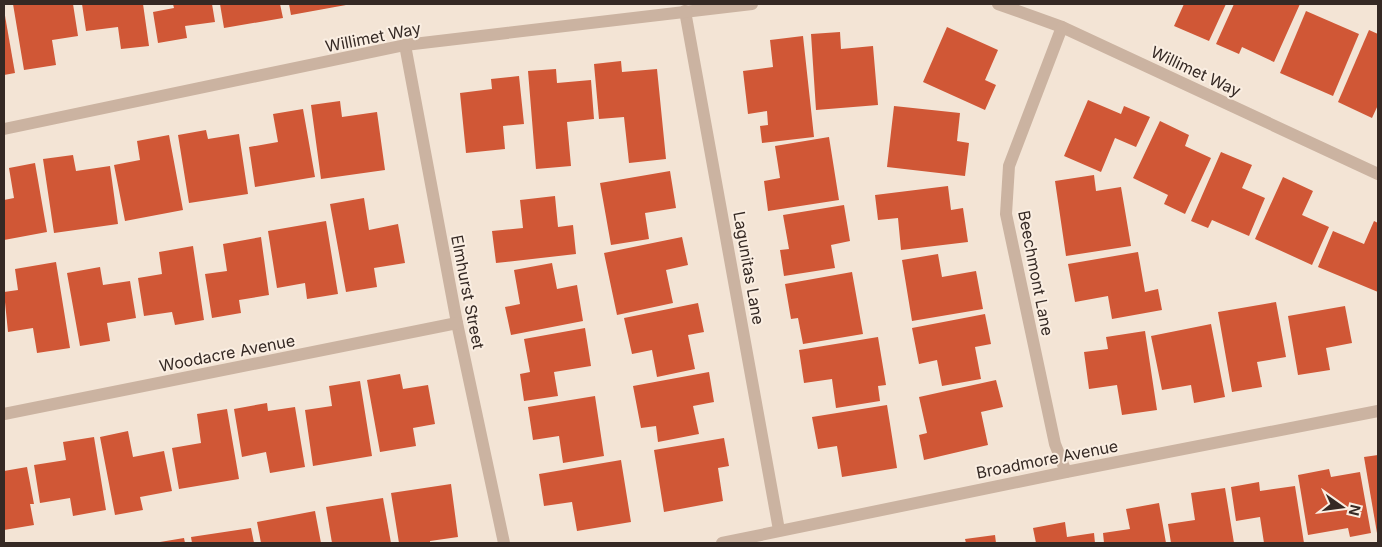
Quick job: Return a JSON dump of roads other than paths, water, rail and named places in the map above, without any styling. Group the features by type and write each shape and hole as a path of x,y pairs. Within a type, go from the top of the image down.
{"street":[{"name":"Willimet Way","path":"4,129 405,46 752,4"},
{"name":"Willimet Way","path":"998,4 1062,27 1378,174"},
{"name":"Lagunitas Lane","path":"685,11 779,530"},
{"name":"Beechmont Lane","path":"1062,27 1009,166 1006,214 1055,444 1066,472"},
{"name":"Elmhurst Street","path":"405,46 457,323 504,543"},
{"name":"Woodacre Avenue","path":"4,414 457,323"},
{"name":"Broadmore Avenue","path":"722,543 1066,472 1378,411"}]}
